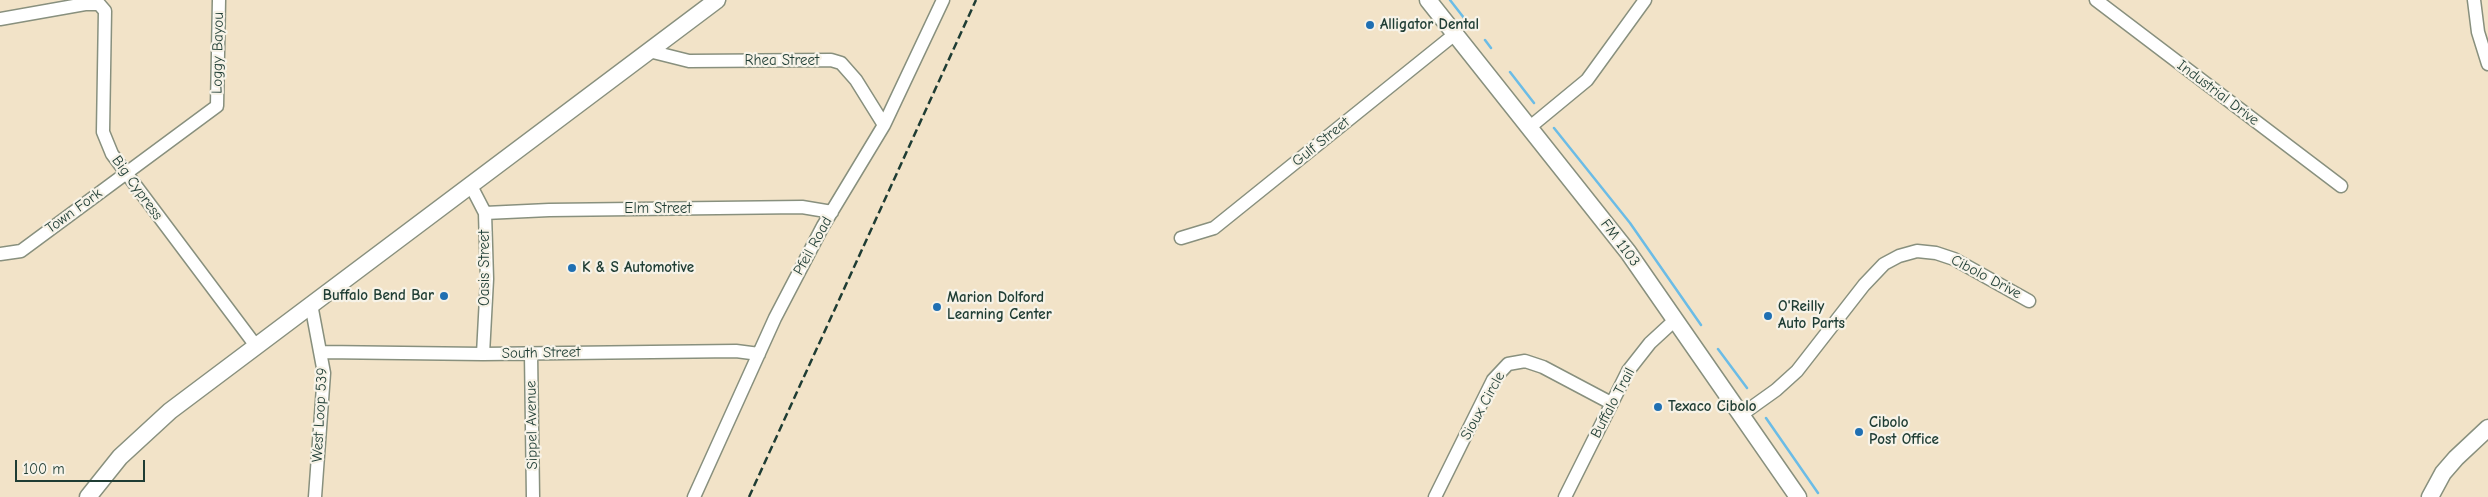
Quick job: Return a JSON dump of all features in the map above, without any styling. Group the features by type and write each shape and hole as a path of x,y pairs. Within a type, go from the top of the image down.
{"main road":[{"path":"88,497 120,458 147,431 311,304 717,0"},
{"name":"FM 1103","path":"1428,0 1628,252 1798,497"},
{"path":"2430,497 2443,473 2488,428"}],"street":[{"name":"Loggy Bayou","path":"216,106 219,0"},
{"name":"Pfeil Road","path":"694,497 783,302 832,212 884,125 943,0"},
{"path":"1530,127 1587,80 1645,0"},
{"name":"Industrial Drive","path":"2096,0 2341,186"},
{"path":"2474,0 2478,32 2488,64"},
{"name":"Big Cypress","path":"0,19 85,4 98,4 105,11 103,132 112,154 125,174 256,346"},
{"name":"Gulf Street","path":"1181,238 1214,228 1455,34"},
{"name":"Rhea Street","path":"649,51 689,61 841,63 856,80 884,125"},
{"name":"Town Fork","path":"0,254 21,251 216,106"},
{"name":"Oasis Street","path":"470,184 485,214 487,279 483,354"},
{"name":"Elm Street","path":"485,214 549,210 802,208 832,212"},
{"name":"Cibolo Drive","path":"1741,415 1762,401 1791,376 1822,341 1864,285 1884,264 1899,256 1917,252 1945,256 2029,301"},
{"name":"West Loop 539","path":"311,304 322,352 324,373 315,497"},
{"name":"Buffalo Trail","path":"1565,497 1611,403 1636,359 1676,320"},
{"name":"South Street","path":"322,352 483,354 736,351 759,354"},
{"name":"Sippel Avenue","path":"531,353 533,497"},
{"name":"Sioux Circle","path":"1435,497 1493,380 1508,364 1524,361 1544,367 1611,403"}],"waterway":[{"path":"1450,0 1464,18"},
{"path":"1485,40 1491,48"},
{"path":"1510,72 1534,103"},
{"path":"1554,128 1630,223 1701,325"},
{"path":"1718,349 1747,388"},
{"path":"1766,418 1818,493"}],"railway":[{"path":"749,497 976,0"}],"place":[{"name":"Alligator Dental","path":"1370,25"},
{"name":"K & S Automotive","path":"572,268"},
{"name":"Buffalo Bend Bar","path":"444,296"},
{"name":"Marion Dolford Learning Center","path":"937,307"},
{"name":"O'Reilly Auto Parts","path":"1768,316"},
{"name":"Texaco Cibolo","path":"1658,407"},
{"name":"Cibolo Post Office","path":"1859,432"}]}
